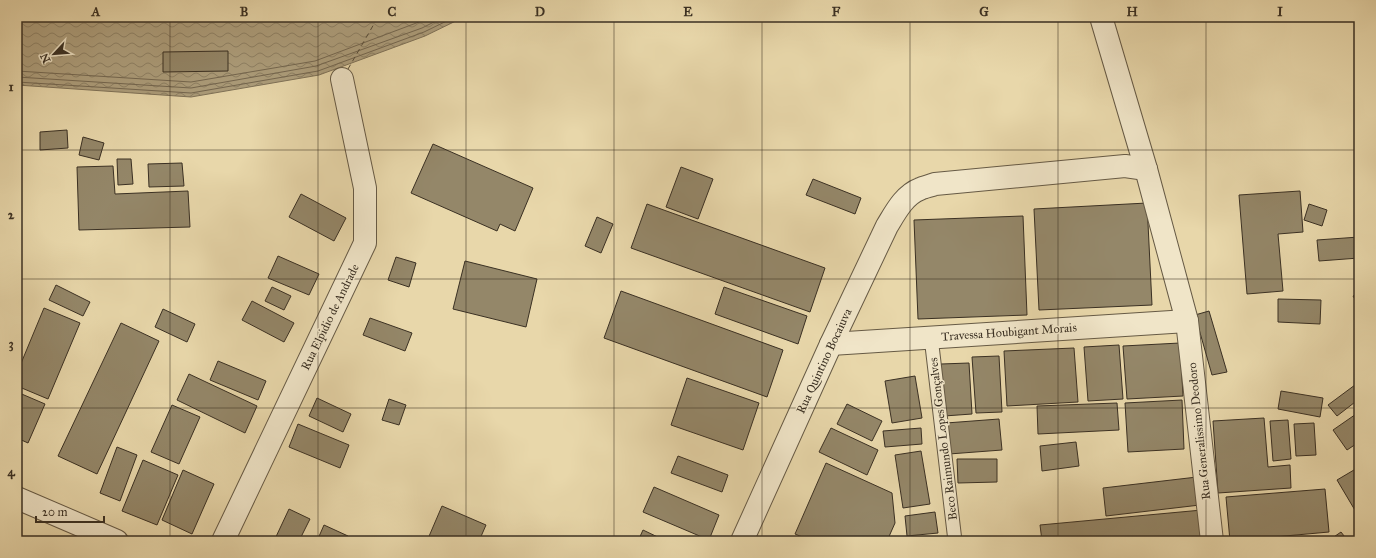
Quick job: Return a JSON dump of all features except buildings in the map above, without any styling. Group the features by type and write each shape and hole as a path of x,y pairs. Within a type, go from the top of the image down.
{"street":[{"name":"Rua Generalissimo Deodoro","path":"1101,17 1146,169 1187,320 1212,541"},
{"name":"Rua Elpidio de Andrade","path":"223,541 365,243 365,188 342,79"},
{"name":"Rua Quintino Bocaiuva","path":"742,541 831,344 887,226 896,210 918,189 935,184 1125,166 1146,169"},
{"name":"Travessa Houbigant Morais","path":"831,344 1187,320"},
{"path":"17,498 117,541"}],"lane":[{"name":"Beco Raimundo Lopes Gonçalves","path":"931,337 955,541"}],"water":[{"path":"17,17 464,17 425,36 319,75 191,97 17,85"}],"ferry route":[{"path":"348,69 378,17"}]}
